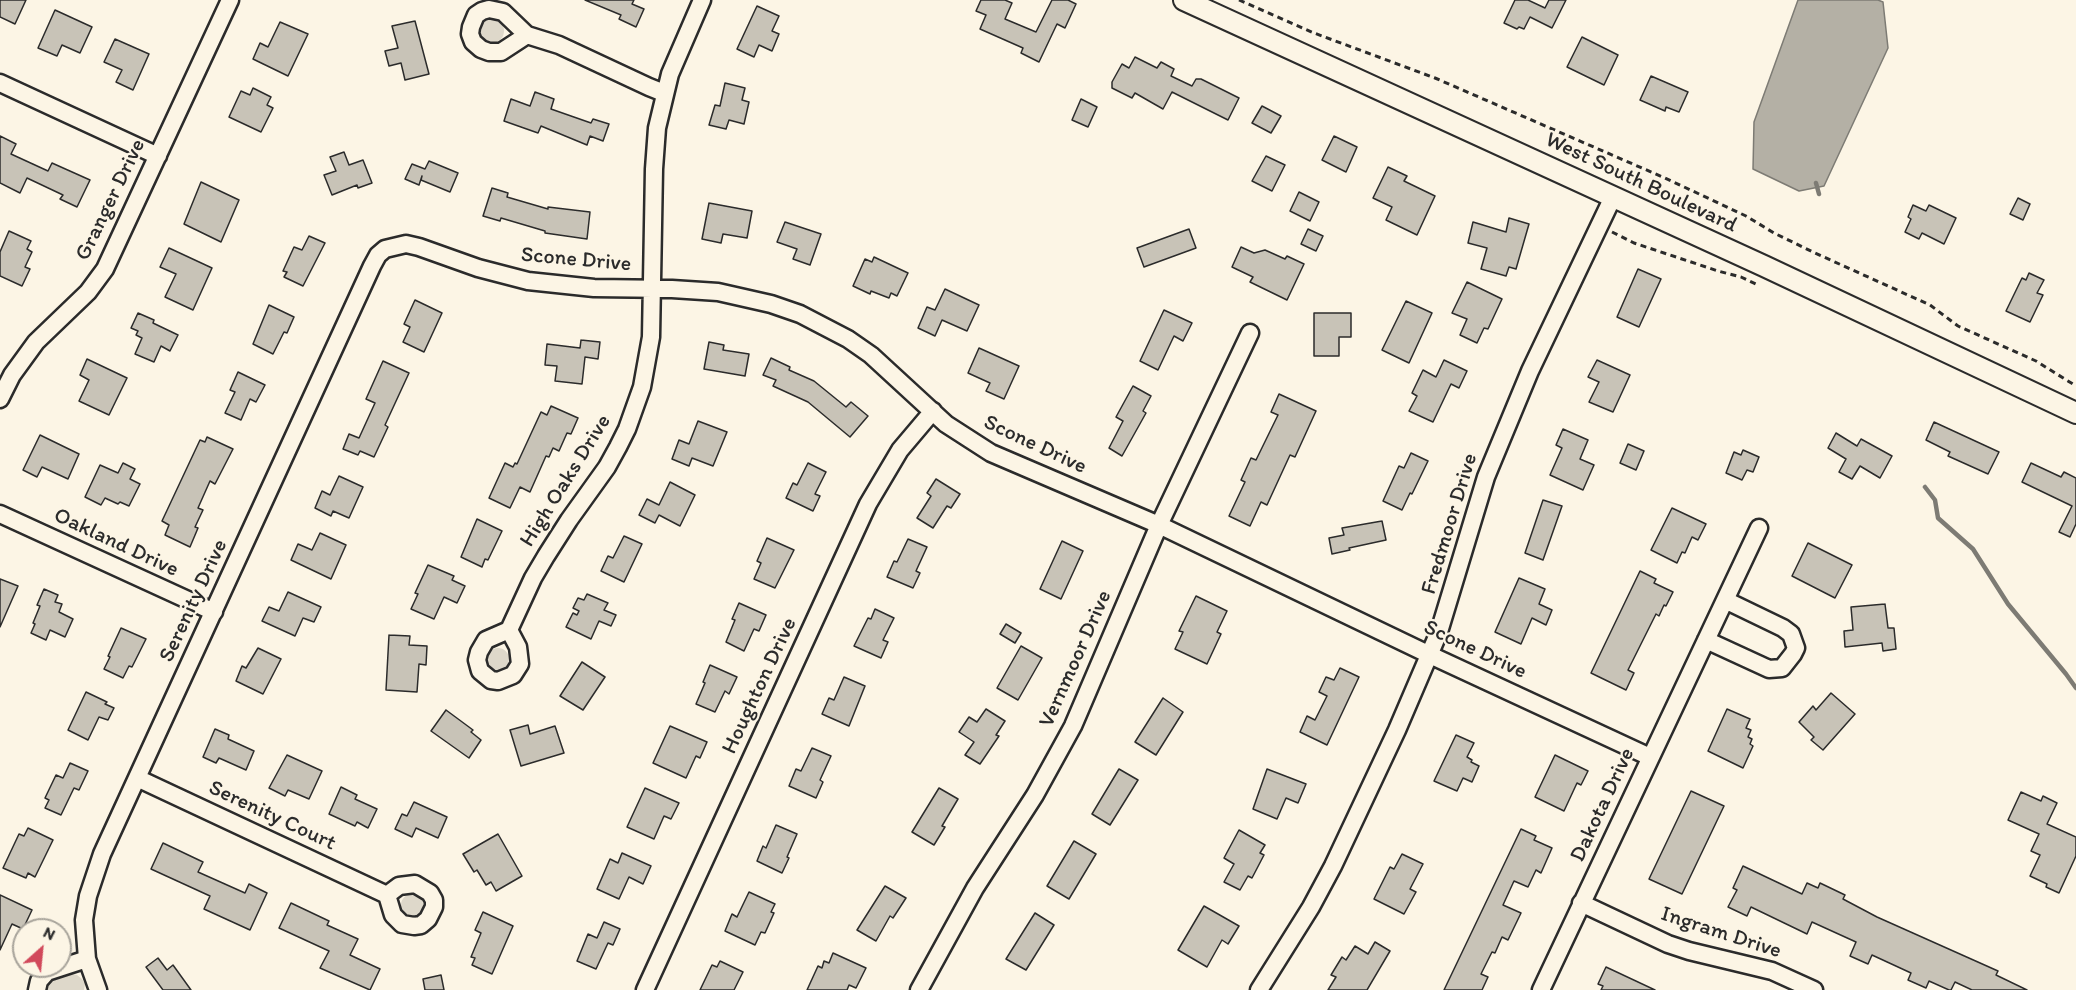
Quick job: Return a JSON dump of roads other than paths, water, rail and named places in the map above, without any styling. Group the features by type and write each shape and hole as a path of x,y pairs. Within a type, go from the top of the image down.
{"street":[{"name":"Granger Drive","path":"0,399 12,375 29,350 88,292 105,269 230,0"},
{"name":"High Oaks Drive","path":"509,630 542,563 568,520 607,467 627,429 642,387 651,338 655,148 664,93 677,56 702,0"},
{"name":"West South Boulevard","path":"1184,0 2076,413"},
{"path":"526,35 559,45 664,93"},
{"path":"0,83 158,156"},
{"name":"Fredmoor Drive","path":"1259,990 1311,907 1333,866 1392,741 1430,655 1449,604 1486,477 1530,371 1613,197"},
{"name":"Scone Drive","path":"394,246 406,244 419,247 478,268 528,281 594,288 653,288 718,292 771,304 800,314 848,339 871,355 946,424 991,453 1160,525 1430,655 1650,757"},
{"name":"Serenity Drive","path":"98,990 87,959 84,920 94,873 372,266 385,249 394,246"},
{"name":"Vernmoor Drive","path":"919,990 975,888 1035,795 1073,726 1160,525 1250,333"},
{"name":"Houghton Drive","path":"645,990 868,504 900,450 933,411"},
{"name":"Oakland Drive","path":"0,514 214,612"},
{"name":"Dakota Drive","path":"1541,990 1759,528"},
{"path":"1706,640 1768,669 1782,668 1796,648 1791,634 1783,628 1725,600"},
{"name":"Serenity Court","path":"137,778 387,895"},
{"name":"Ingram Drive","path":"1581,903 1668,944 1772,971 1814,990"},
{"path":"37,990 39,981 46,972 87,959"}],"waterway":[{"path":"1816,183 1819,194"},
{"path":"1925,487 1935,500 1938,518 1973,549 2008,604 2076,688"}]}
